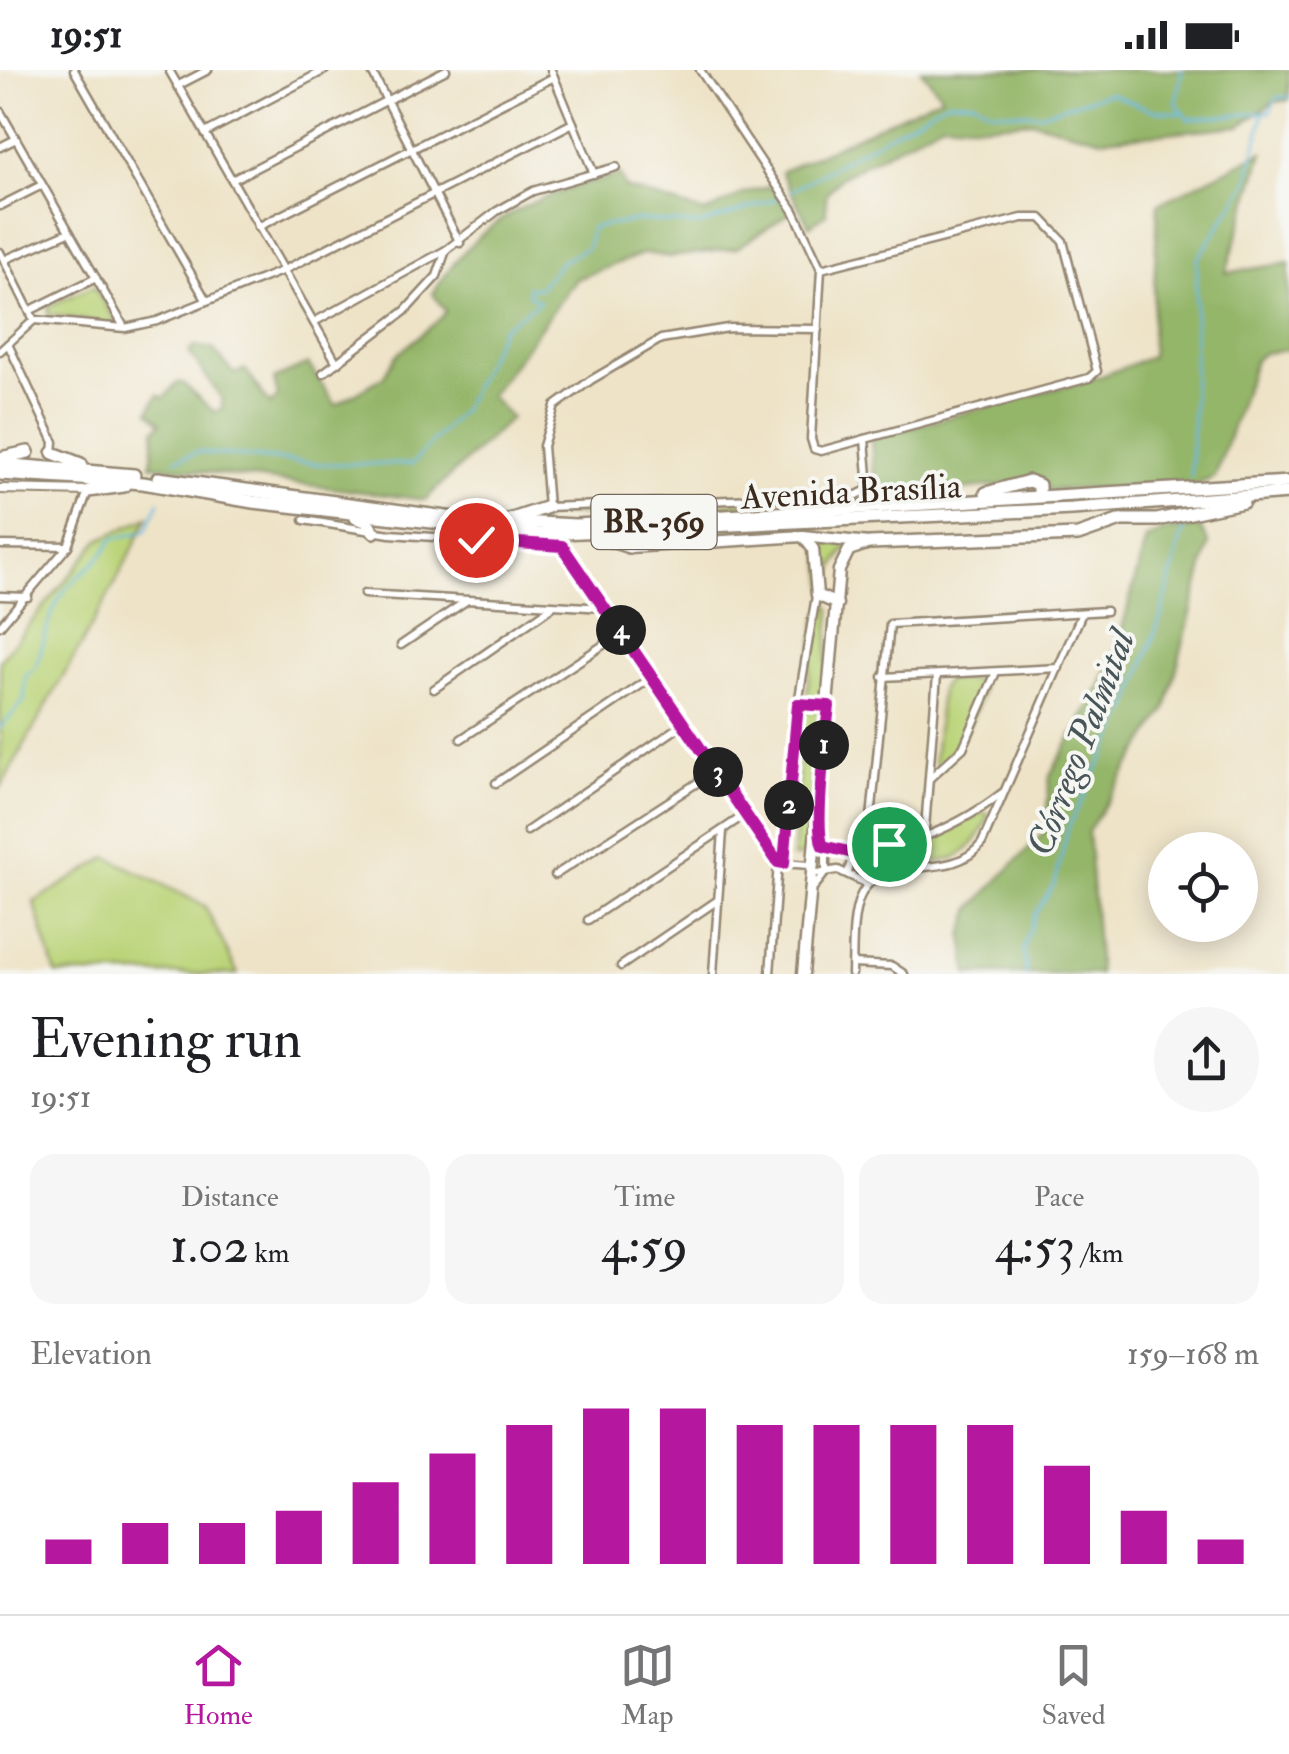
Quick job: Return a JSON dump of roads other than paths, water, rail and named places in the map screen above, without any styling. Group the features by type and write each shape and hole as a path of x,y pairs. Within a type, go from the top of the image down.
{"highway":[{"path":"0,462 28,452"},
{"path":"53,453 100,470"},
{"name":"Avenida Brasília","path":"0,462 100,470 502,522 635,524 944,501 1029,481 1039,485 1039,495"},
{"name":"Avenida Brasília","path":"0,474 143,483 424,524 577,534 999,513 1286,490"},
{"path":"88,490 143,483"},
{"path":"999,513 1039,495 1286,490"},
{"path":"870,543 1078,535 1121,520 1166,518 1286,490"},
{"path":"502,522 548,507"},
{"path":"332,511 366,521 374,532"},
{"path":"390,534 401,525 424,524"},
{"path":"577,534 630,547"}],"main road":[{"path":"803,536 813,549 816,595 837,604"},
{"path":"630,547 803,536 870,543"},
{"path":"804,974 812,844 843,557 856,546 870,543"},
{"path":"798,704 829,706"}],"street":[{"path":"74,70 206,300"},
{"path":"168,70 338,363"},
{"path":"178,86 208,70"},
{"path":"205,133 325,70"},
{"path":"371,70 460,242"},
{"path":"232,180 446,70"},
{"path":"700,70 794,211 822,268 811,444 822,451 1089,378 1098,365 1063,241 1041,218 1022,218 822,268"},
{"path":"258,227 552,73 594,174"},
{"path":"0,111 125,328"},
{"path":"0,351 34,320 125,328 157,322 284,270 573,123"},
{"path":"0,147 16,139"},
{"path":"314,322 460,242 525,194 616,167"},
{"path":"0,206 42,184"},
{"path":"34,320 2,256 70,232"},
{"path":"323,373 413,304 437,276 446,250"},
{"path":"30,311 96,278"},
{"path":"818,329 728,328 661,339 591,380 555,406 543,446 548,507 844,492 857,495 869,489"},
{"path":"8,344 54,442 53,453"},
{"path":"865,439 869,489"},
{"path":"0,489 88,490 68,546 0,626"},
{"path":"869,489 894,504"},
{"path":"844,492 856,506"},
{"path":"746,515 764,498"},
{"path":"304,520 390,534 562,546 781,863 848,873 858,882 869,884"},
{"path":"0,545 68,546"},
{"path":"364,594 605,608"},
{"path":"770,974 798,704 816,595"},
{"path":"0,596 28,597"},
{"path":"401,645 467,600"},
{"path":"434,689 554,605"},
{"path":"868,849 886,632 893,622 1106,611"},
{"path":"852,974 857,908 869,884 894,870 941,868 964,860 982,843 1082,613"},
{"path":"461,739 623,632"},
{"path":"883,676 1058,668"},
{"path":"930,778 963,748 996,672"},
{"path":"922,867 936,674"},
{"path":"496,783 654,676"},
{"path":"527,831 685,722"},
{"path":"805,940 812,928 815,886 826,870 828,850 818,834 824,788 820,768"},
{"path":"555,874 717,770"},
{"path":"812,844 853,853 924,838 956,826 1003,792"},
{"path":"985,807 994,816"},
{"path":"588,920 746,814"},
{"path":"713,974 723,831"},
{"path":"848,873 853,853"},
{"path":"621,966 718,900"},
{"path":"853,964 892,966 904,974"}],"waterway":[{"path":"1182,70 1176,102 1188,119 1270,112 1277,97 1289,97"},
{"path":"791,191 947,101 974,101 992,111 1039,114 1109,93 1152,110 1182,113"},
{"name":"Córrego Palmital","path":"1191,477 1197,260 1248,182 1263,114"},
{"path":"175,460 198,452 319,464 412,464 462,410 502,328 540,301 529,295 528,287 539,288 561,262 588,247 591,228 641,220 700,225 782,197"},
{"path":"0,728 24,701 26,675 35,669 63,593 102,555 112,539 146,531 159,502"},
{"name":"Córrego Palmital","path":"1027,974 1023,949 1035,914 1055,883 1068,828 1129,707 1161,616 1184,527"}]}
